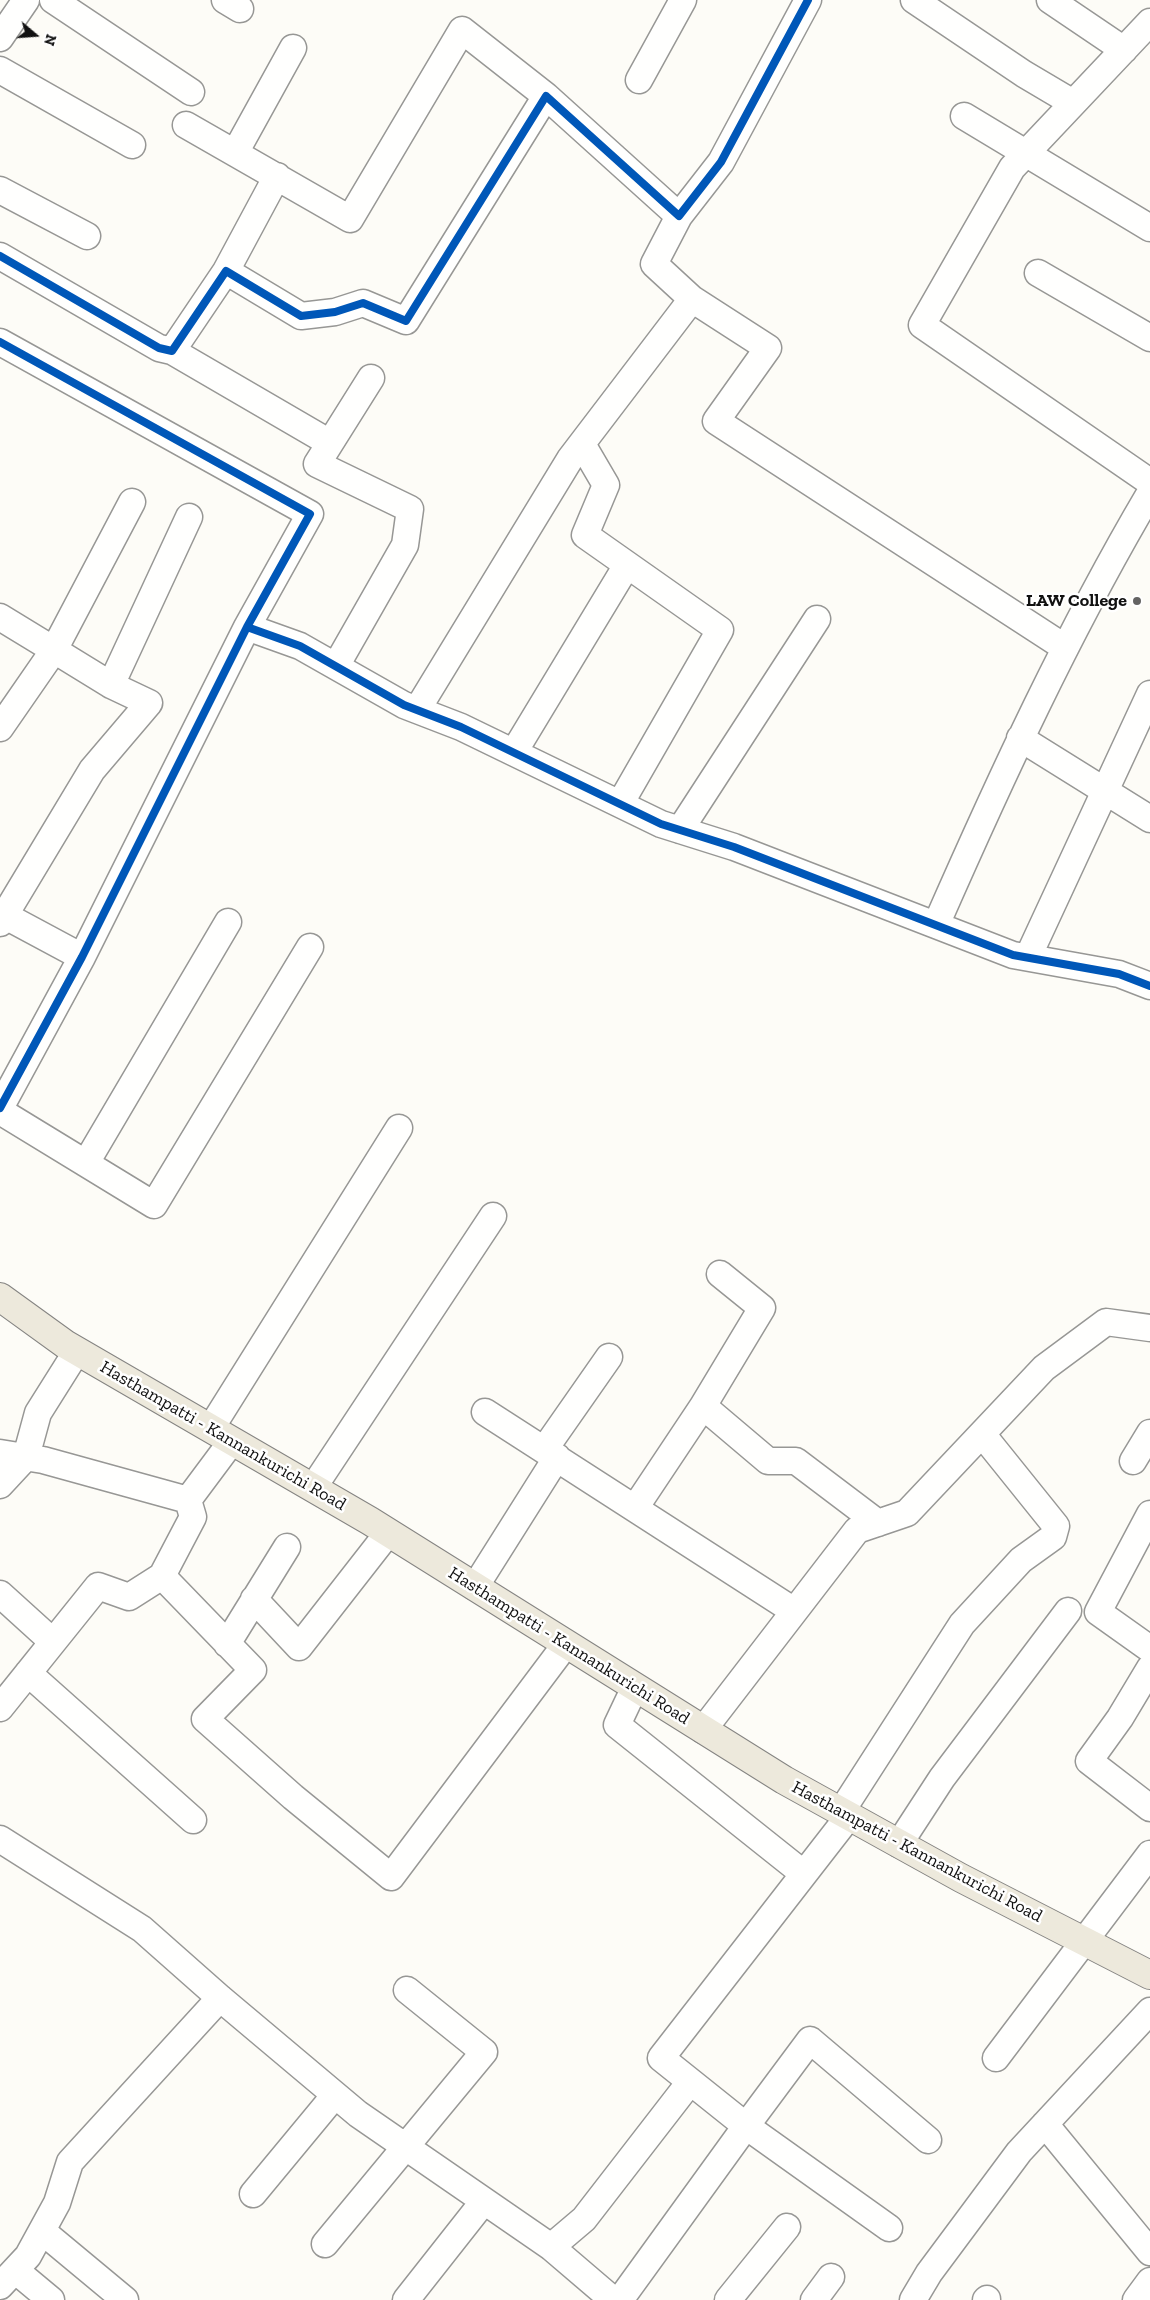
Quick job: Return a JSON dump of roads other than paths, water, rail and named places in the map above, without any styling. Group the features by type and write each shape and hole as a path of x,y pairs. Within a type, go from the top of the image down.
{"main road":[{"name":"Hasthampatti - Kannankurichi Road","path":"0,1297 77,1351 388,1533 784,1780 899,1844 1150,1975"}],"street":[{"path":"0,36 26,0"},
{"path":"53,0 191,92"},
{"path":"639,80 683,0"},
{"path":"808,0 721,162 679,216 654,264 692,299 768,348 716,421 1064,647"},
{"path":"914,0 1024,74 1073,103"},
{"path":"1050,0 1124,50"},
{"path":"1150,22 1012,168 922,325 1150,482"},
{"path":"186,125 350,219 462,30 546,96 679,216"},
{"path":"235,153 293,48"},
{"path":"0,70 132,145"},
{"path":"226,271 301,316 335,312 363,303 406,321 546,96"},
{"path":"964,116 1150,228"},
{"path":"172,351 226,271 277,176"},
{"path":"0,190 87,236"},
{"path":"0,256 159,348 172,351 330,443"},
{"path":"1038,274 1150,338"},
{"path":"416,710 570,459 692,299"},
{"path":"0,342 310,514 247,627 82,957 0,1110 154,1205 310,947"},
{"path":"336,666 405,545 410,509 318,464 371,378"},
{"path":"582,444 606,485 586,535 720,630 620,804"},
{"path":"936,925 1020,738 1064,647 1106,566 1150,493"},
{"path":"0,728 54,650 132,502"},
{"path":"111,685 189,517"},
{"path":"514,752 627,564"},
{"path":"0,617 111,685 149,703 92,770 1,917 82,957"},
{"path":"680,830 817,619"},
{"path":"247,627 300,646 416,710 461,727 661,824 734,847 1013,955 1119,974 1150,986"},
{"path":"1028,957 1150,694"},
{"path":"1020,738 1150,819"},
{"path":"86,1163 228,922"},
{"path":"0,1708 98,1586 129,1597 162,1576 193,1516 188,1500 221,1435 399,1128"},
{"path":"313,1488 493,1216"},
{"path":"635,1508 703,1406 762,1308 720,1274"},
{"path":"703,1730 857,1530 907,1513 1044,1368 1106,1322 1150,1328"},
{"path":"0,1485 26,1458 38,1413 77,1351"},
{"path":"475,1587 550,1454 609,1357"},
{"path":"703,1406 768,1461 796,1461 878,1523"},
{"path":"485,1412 794,1611"},
{"path":"1133,1461 1150,1433"},
{"path":"889,2228 746,2126 661,2058 804,1874 845,1814 962,1624 1021,1560 1053,1537 1056,1526 982,1434"},
{"path":"0,1453 188,1500"},
{"path":"1150,1514 1098,1612 1150,1649"},
{"path":"254,1600 299,1647 388,1533"},
{"path":"227,1644 287,1547"},
{"path":"162,1576 253,1670 205,1718 293,1797 391,1876 566,1644"},
{"path":"0,1594 53,1642"},
{"path":"899,1844 942,1778 1068,1611"},
{"path":"1150,1668 1120,1718 1089,1761 1150,1808"},
{"path":"28,1674 193,1820"},
{"path":"635,1687 617,1725 804,1874"},
{"path":"0,1838 142,1929 220,1998 358,2114 551,2247 613,2300"},
{"path":"996,2058 1150,1854"},
{"path":"326,2244 404,2146 484,2052 407,1990"},
{"path":"51,2300 7,2278 28,2256 42,2231 57,2203 70,2162 220,1998"},
{"path":"913,2300 930,2273 1020,2152 1150,2011"},
{"path":"620,2300 810,2040 928,2140"},
{"path":"551,2247 584,2218 690,2082"},
{"path":"253,2194 335,2095"},
{"path":"1045,2124 1150,2252"},
{"path":"406,2300 484,2201"},
{"path":"728,2300 787,2227"},
{"path":"42,2231 126,2300"},
{"path":"814,2300 831,2277"},
{"path":"1136,2300 1150,2281"}],"place":[{"name":"LAW College","path":"1137,601"}]}
